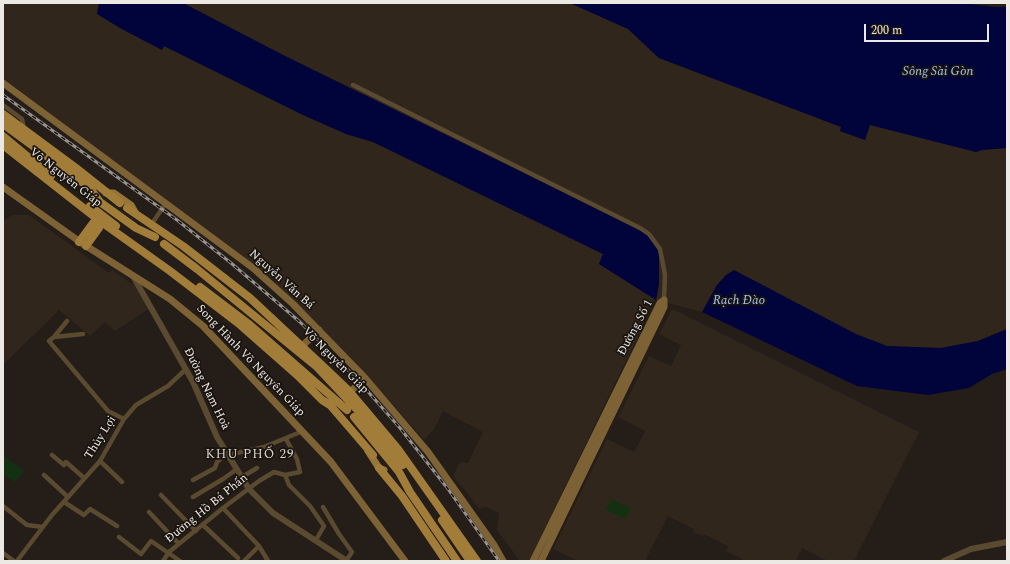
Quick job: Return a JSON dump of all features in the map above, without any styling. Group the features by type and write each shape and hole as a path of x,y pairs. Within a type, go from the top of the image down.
{"highway":[{"name":"Võ Nguyên Giáp","path":"3,114 76,168 105,193 120,203"},
{"name":"Võ Nguyên Giáp","path":"3,124 87,185 100,202 136,228 154,237"},
{"name":"Võ Nguyên Giáp","path":"3,136 42,167 42,172"},
{"name":"Võ Nguyên Giáp","path":"3,145 96,210 250,325 347,410"},
{"path":"76,168 87,185 105,193"},
{"name":"Võ Nguyên Giáp","path":"58,184 100,221 170,271 238,323 297,375 322,400 330,405 373,455"},
{"name":"Võ Nguyên Giáp","path":"127,208 183,246 250,298 291,335 300,348 364,417 400,460 470,561"},
{"path":"83,244 99,228 100,221 96,210"},
{"path":"100,221 112,223"},
{"name":"Võ Nguyên Giáp","path":"164,244 300,348 327,370 350,392 398,449 478,561"},
{"path":"183,246 197,269"},
{"path":"317,367 327,370"},
{"path":"327,394 330,405"},
{"path":"354,417 393,463 410,492 457,561"},
{"path":"381,467 410,492"},
{"path":"381,467 446,561"}],"main road":[{"name":"Nguyễn Văn Bá","path":"3,83 258,272 365,378 436,463 494,545 503,561"},
{"name":"Song Hành Võ Nguyên Giáp","path":"3,187 83,244 170,299 203,326 303,431 344,478 405,561"},
{"name":"Võ Nguyên Giáp","path":"105,193 114,193 130,204 137,216"},
{"name":"Đường Số 1","path":"533,561 660,304 664,300"},
{"name":"Đường Số 1","path":"541,561 664,307 664,300"},
{"path":"300,348 318,330"},
{"path":"350,392 365,378"},
{"name":"Võ Nguyên Giáp","path":"367,447 369,456 381,467"},
{"name":"Nguyễn Văn Bá","path":"494,545 500,549 508,561"}],"street":[{"path":"353,85 645,231 660,249 665,275 664,300"},
{"path":"3,105 22,119 24,129"},
{"path":"151,225 166,203"},
{"name":"Đường Nam Hoà","path":"133,275 193,382 217,437 249,489 273,513 346,561"},
{"path":"67,321 49,341 108,411 124,419"},
{"path":"54,337 83,334"},
{"name":"Thủy Lợi","path":"17,561 43,527 100,461 124,419 141,401 160,391 185,370"},
{"path":"193,480 215,468 216,462 228,454 264,447 303,431"},
{"name":"Đường Hồ Bá Phấn","path":"163,561 169,552 223,508 274,472 285,475 300,472 297,459 286,438"},
{"path":"52,455 64,465 66,462 84,478"},
{"path":"100,461 122,482"},
{"path":"242,477 257,468"},
{"path":"193,497 224,479 237,469"},
{"path":"44,475 68,497"},
{"path":"285,475 289,486 310,506 324,526 316,540"},
{"path":"161,495 196,531"},
{"path":"64,502 84,515 90,508 117,526"},
{"path":"3,506 27,525 43,527"},
{"path":"323,507 338,534 352,552 346,561"},
{"path":"223,508 259,546 268,561"},
{"path":"149,512 179,544"},
{"path":"203,525 238,558"},
{"path":"119,537 141,554 151,541 180,561"},
{"path":"946,561 971,549 1007,542"},
{"path":"244,561 259,546"},
{"path":"3,553 14,561"}],"shaded area":[{"path":"3,3 99,3 97,14 162,50 164,46 303,115 346,134 373,142 603,254 599,264 654,298 638,336 529,561 519,560 497,530 499,513 486,507 480,509 453,476 460,462 468,463 483,432 443,411 434,429 424,440 366,374 273,280 3,78"},
{"path":"183,3 570,3 628,29 659,58 842,127 840,131 865,140 870,125 976,152 982,150 1007,148 1007,329 978,341 941,348 887,346 717,285 702,312 656,300 659,284 659,252 640,230 283,55"},
{"path":"12,215 29,215 109,273 112,270 138,288 150,308 115,331 105,322 90,336 59,310 3,365 3,221"},
{"path":"672,309 919,432 854,561 828,561 802,548 796,561 741,561 742,559 726,551 728,546 704,534 703,536 693,532 694,529 668,516 645,561 578,561 553,549 607,439 634,452 645,431 618,417 649,356 671,366 681,345 659,334"}],"green space":[{"path":"3,455 24,471 15,482 3,474"},
{"path":"611,499 631,508 625,519 606,510"}],"water":[{"path":"99,3 183,3 283,55 640,230 649,237 659,252 659,284 656,300 599,264 603,254 373,142 346,134 303,115 164,46 162,50 97,14"},
{"name":"Sông Sài Gòn","path":"570,3 961,3 1007,7 1007,148 982,150 976,152 870,125 865,140 840,131 841,127 659,58 628,29"},
{"name":"Rạch Đào","path":"734,270 856,334 887,346 941,348 978,341 1007,329 1007,369 992,374 969,388 928,395 857,386 702,312 717,285 726,275"}],"railway":[{"path":"3,95 177,220 231,263 300,322 356,378 400,428 448,489 499,561"}],"district":[{"name":"KHU PHỐ 29","path":"250,455"}]}
